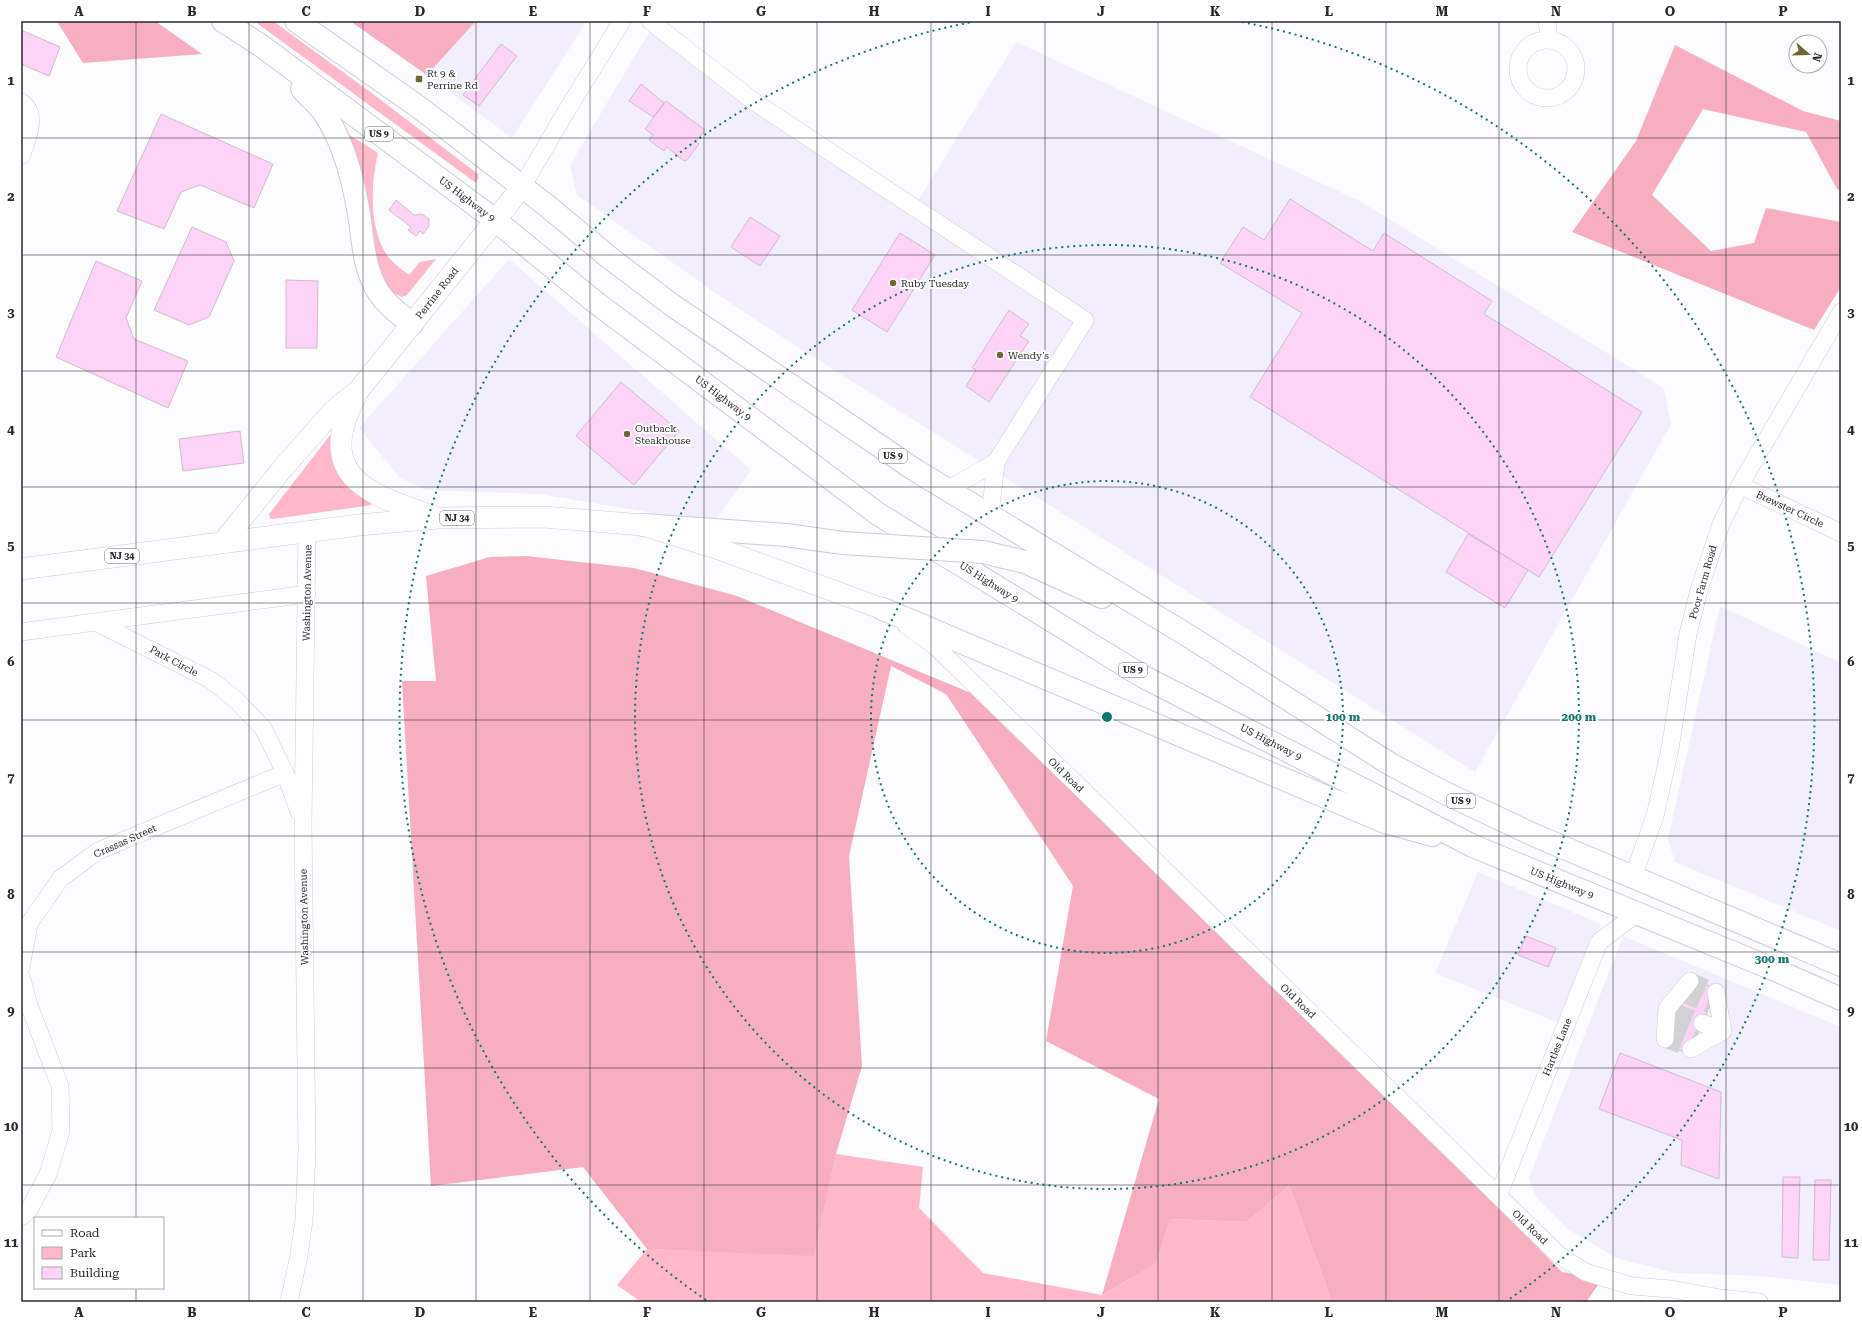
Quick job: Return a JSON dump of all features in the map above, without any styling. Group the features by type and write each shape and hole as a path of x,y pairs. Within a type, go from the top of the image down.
{"highway":[{"name":"US Highway 9","path":"223,21 263,47 495,220 595,302 878,514 1144,677 1473,846 1773,969 1841,999"},
{"name":"US 9","path":"296,21 420,108 546,205 611,259 672,305 915,470 1187,635 1390,764 1445,793 1534,836 1841,965"},
{"path":"263,47 324,113 342,145 356,199 365,257 372,279 379,294 388,304 412,324"},
{"path":"643,525 786,535 843,543 983,552 1026,562 1187,635"},
{"path":"883,609 1384,822 1473,846"}],"main road":[{"name":"Perrine Road","path":"223,542 283,468 334,410 358,391 522,187"},
{"path":"358,391 346,418 340,444 343,462 352,477 369,491 438,518"},
{"name":"NJ 34","path":"21,569 307,531 438,518 544,517 643,525"},
{"path":"643,525 718,549 883,609"}],"street":[{"name":"Perrine Road","path":"522,187 622,21"},
{"path":"650,21 756,103 1085,320 996,462 990,516"},
{"path":"1547,21 1549,40"},
{"path":"21,102 25,105 31,117 26,142 21,156"},
{"name":"Poor Farm Road","path":"1633,877 1655,816 1670,748 1688,634 1699,590 1721,524 1740,485 1841,312"},
{"path":"947,490 996,462"},
{"name":"Brewster Circle","path":"1740,485 1841,533"},
{"name":"Washington Avenue","path":"289,1302 299,1255 304,1220 306,1158 303,824 307,531"},
{"path":"21,632 307,594"},
{"name":"Old Road","path":"883,609 935,646 1559,1255 1584,1272 1632,1286 1671,1289 1719,1300 1759,1302"},
{"name":"Park Circle","path":"95,622 211,680 236,700 263,728 285,773 303,824"},
{"name":"Crassas Street","path":"21,967 29,924 60,879 98,850 285,773"},
{"name":"Hartles Lane","path":"1498,1196 1599,942 1636,914"},
{"path":"21,976 29,1006 60,1086 61,1131 48,1174 29,1210 21,1217"},
{"path":"1669,1022 1687,987"},
{"path":"1713,998 1722,1031"},
{"path":"1722,1031 1696,1037 1722,1031"}],"shaded area":[{"path":"55,21 155,21 202,54 83,63 58,23"},
{"path":"350,21 476,21 427,75"},
{"path":"476,21 587,21 512,138 427,75"},
{"path":"654,24 911,212 1016,42 1360,201 1664,388 1671,424 1475,772 810,355 724,299 577,195 570,165"},
{"path":"1675,45 1803,111 1841,121 1841,191 1837,189 1806,132 1703,109 1652,195 1711,251 1754,243 1766,208 1841,222 1841,287 1814,330 1572,232 1636,141"},
{"path":"509,259 751,470 714,523 539,494 425,490 399,477 359,428"},
{"path":"526,556 634,568 737,596 995,703 1562,1272 1603,1278 1586,1302 1332,1302 1289,1185 1247,1222 1170,1219 1157,1263 1102,1295 1159,1099 1046,1041 1073,886 946,694 891,666 849,856 862,1066 836,1154 814,1256 647,1249 583,1167 431,1186 402,681 436,681 426,576 490,557"},
{"path":"1720,606 1841,663 1841,931 1675,862 1668,839"},
{"path":"1478,872 1601,924 1561,1024 1435,973"},
{"path":"1623,936 1841,1027 1841,1285 1760,1276 1676,1273 1616,1258 1568,1229 1536,1197 1529,1178"}],"green space":[{"path":"254,21 273,21 373,94 478,174 476,183"},
{"path":"348,134 378,153 373,190 374,216 376,229 387,256 409,275 420,262 436,259 407,295 402,297 393,293 380,280"},
{"path":"331,434 332,454 372,505 273,519 270,518 269,514"},
{"path":"836,1154 923,1167 919,1208 983,1273 1102,1295 1157,1263 1170,1219 1247,1222 1289,1185 1332,1302 641,1302 617,1285 647,1249 814,1255"}],"building":[{"path":"21,30 60,47 49,76 21,64"},
{"path":"501,44 517,56 479,106 463,95"},
{"path":"641,84 664,103 653,117 629,101"},
{"path":"666,101 705,130 696,142 699,144 687,160 684,161 667,147 664,151 649,140 653,135 645,129"},
{"path":"161,114 273,164 254,208 200,185 181,192 164,229 117,211"},
{"path":"1290,199 1373,251 1384,233 1492,301 1484,314 1642,412 1539,577 1250,397 1302,313 1220,263 1243,227 1264,240"},
{"path":"396,200 414,215 422,214 429,219 429,226 423,234 420,231 416,236 408,230 411,227 389,210"},
{"path":"750,217 780,236 760,266 731,247"},
{"path":"192,227 226,242 234,261 209,317 189,325 154,310"},
{"name":"Ruby Tuesday","path":"900,233 935,255 887,332 852,310"},
{"path":"96,261 142,281 126,318 134,339 188,361 168,408 56,357"},
{"path":"286,280 318,281 317,348 286,348"},
{"name":"Wendy's","path":"1009,310 1029,324 1020,336 1029,341 989,402 966,386 976,370 972,368"},
{"name":"Outback Steakhouse","path":"621,382 679,431 634,485 576,436"},
{"path":"240,431 244,463 183,471 179,439"},
{"path":"1468,534 1528,570 1505,608 1446,572"},
{"path":"1526,936 1556,948 1548,967 1518,955"},
{"path":"1691,978 1717,989 1689,1054 1663,1043"},
{"path":"1620,1053 1721,1092 1719,1179 1681,1165 1682,1140 1599,1109"},
{"path":"1783,1177 1800,1177 1798,1258 1782,1257"},
{"path":"1815,1180 1831,1180 1829,1260 1813,1260"}],"tunnel":[{"path":"1690,981 1716,992"},
{"path":"1684,994 1710,1005"},
{"path":"1676,1012 1702,1023"},
{"path":"1670,1027 1696,1038"},
{"path":"1665,1039 1691,1049"}],"place":[{"name":"Rt 9 & Perrine Rd","path":"419,79"},
{"name":"Ruby Tuesday","path":"893,283"},
{"name":"Wendy's","path":"1000,355"},
{"name":"Outback Steakhouse","path":"627,434"}]}
